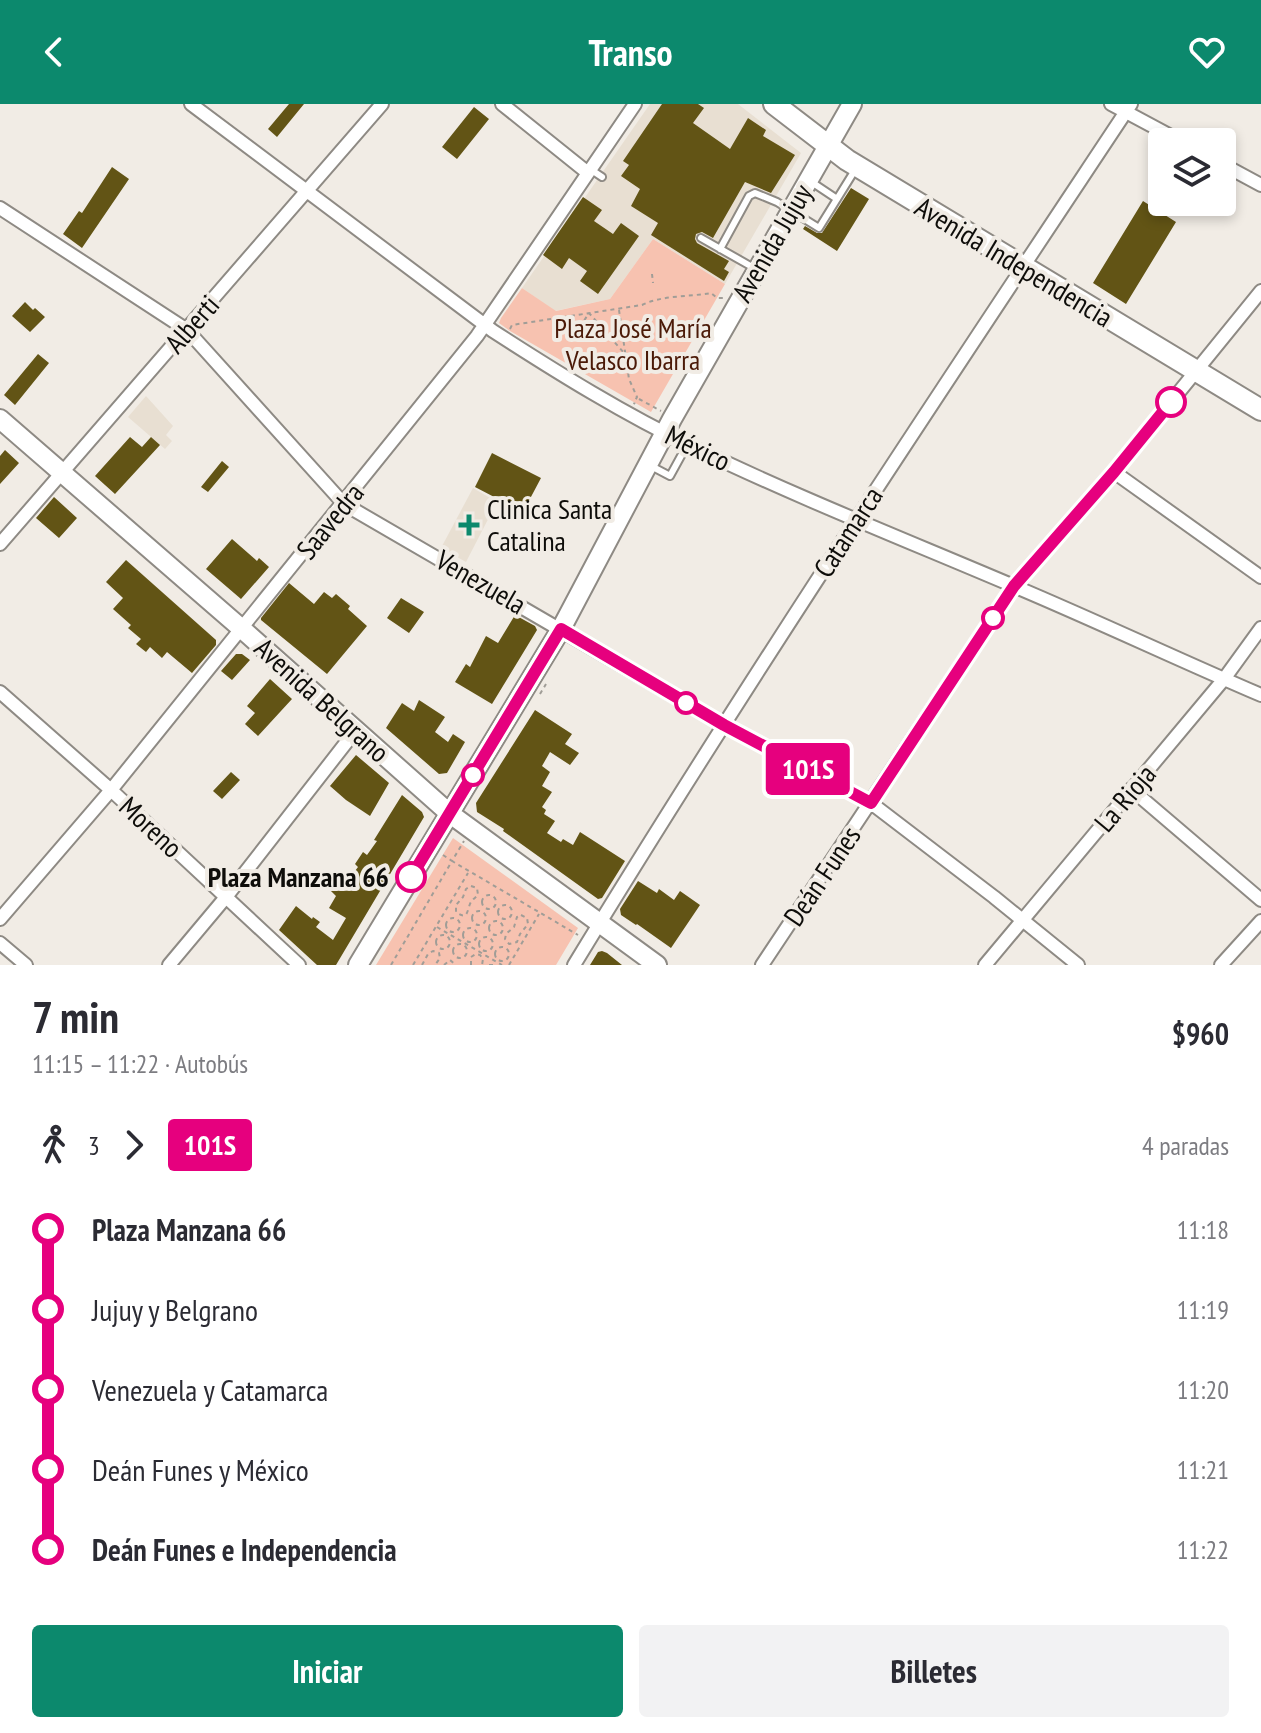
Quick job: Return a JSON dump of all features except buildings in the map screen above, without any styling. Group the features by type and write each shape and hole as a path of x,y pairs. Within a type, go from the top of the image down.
{"main road":[{"name":"Avenida Independencia","path":"774,104 857,166 1261,410"},
{"name":"Avenida Jujuy","path":"358,965 561,629 668,426 852,104"},
{"name":"Avenida Belgrano","path":"0,419 449,813 657,965"}],"street":[{"name":"Alberti","path":"0,544 382,104"},
{"path":"502,104 593,173"},
{"name":"Saavedra","path":"0,919 111,790 477,336 593,173 635,104"},
{"path":"1111,104 1128,108 1160,128"},
{"name":"México","path":"195,105 307,193 485,325 531,356 668,426 687,444 1261,695"},
{"name":"Catamarca","path":"574,965 855,520 1128,108"},
{"path":"1236,172 1261,185"},
{"name":"Venezuela","path":"0,208 187,330 344,504 724,725 871,803 1078,965"},
{"name":"Deán Funes","path":"762,965 1014,586 1114,472 1261,291"},
{"path":"1114,472 1261,577"},
{"name":"La Rioja","path":"985,965 1224,679 1261,628"},
{"name":"Moreno","path":"0,692 111,790 299,965"},
{"path":"169,965 356,730"},
{"path":"1131,789 1261,900"},
{"path":"1221,965 1261,921"},
{"path":"0,943 26,965"}],"lane":[{"path":"720,249 749,196 755,193 777,202 819,228 857,166"},
{"path":"808,180 837,199"},
{"path":"701,238 758,269"},
{"path":"648,464 670,476 687,444"}],"path":[{"path":"652,274 653,283"},
{"path":"512,325 711,293"},
{"path":"619,309 629,379 637,397 654,406 668,426"},
{"path":"589,313 626,355"},
{"path":"580,327 589,313"},
{"path":"537,698 546,684"},
{"path":"391,965 470,830"},
{"path":"452,861 589,941"},
{"path":"413,965 469,871"},
{"path":"481,925 469,916 456,912 456,905 467,887 474,886 482,894 528,920 517,942 509,944 489,929"},
{"path":"464,915 478,895 477,888"},
{"path":"473,920 473,915 488,895"},
{"path":"490,909 495,904 494,899"},
{"path":"482,903 484,907 507,918"},
{"path":"499,914 499,908 505,905"},
{"path":"498,935 503,930 503,922 512,914 511,908"},
{"path":"477,912 503,926"},
{"path":"509,965 540,912"},
{"path":"505,939 514,927 515,919 523,915"},
{"path":"471,941 486,917"},
{"path":"445,948 449,939 448,920 454,919 476,933"},
{"path":"484,938 496,947 507,950 509,957 490,965 483,963 480,941 493,922"},
{"path":"459,923 454,932 440,935 436,940 438,947 461,958"},
{"path":"436,927 480,945"},
{"path":"422,965 431,951 457,965 465,955 464,931 467,928"},
{"path":"454,932 502,965"},
{"path":"449,939 458,945"},
{"path":"453,952 464,941"},
{"path":"466,950 474,954 488,951 493,942"},
{"path":"495,955 502,948"},
{"path":"488,951 493,952 497,963"},
{"path":"470,964 474,954"},
{"path":"435,965 440,958"},
{"path":"444,965 447,961"}],"shaded area":[{"path":"650,104 738,104 801,153 725,284 653,239 610,299 555,311 522,288"},
{"path":"146,396 173,426 166,435 172,441 165,449 128,417"},
{"name":"Clinica Santa Catalina","path":"473,488 497,502 466,562 441,548"}],"green space":[{"name":"Plaza José María Velasco Ibarra","path":"653,239 725,284 651,412 499,323 522,288 556,311 610,299"},
{"name":"Plaza Manzana 66","path":"453,838 578,928 556,965 376,965"}],"bus line":[{"name":"101S","path":"411,877 561,629 724,725 871,803 1014,586 1171,402"}],"place":[{"name":"Clinica Santa Catalina","path":"469,525"},
{"name":"Plaza Manzana 66","path":"411,877"}]}
